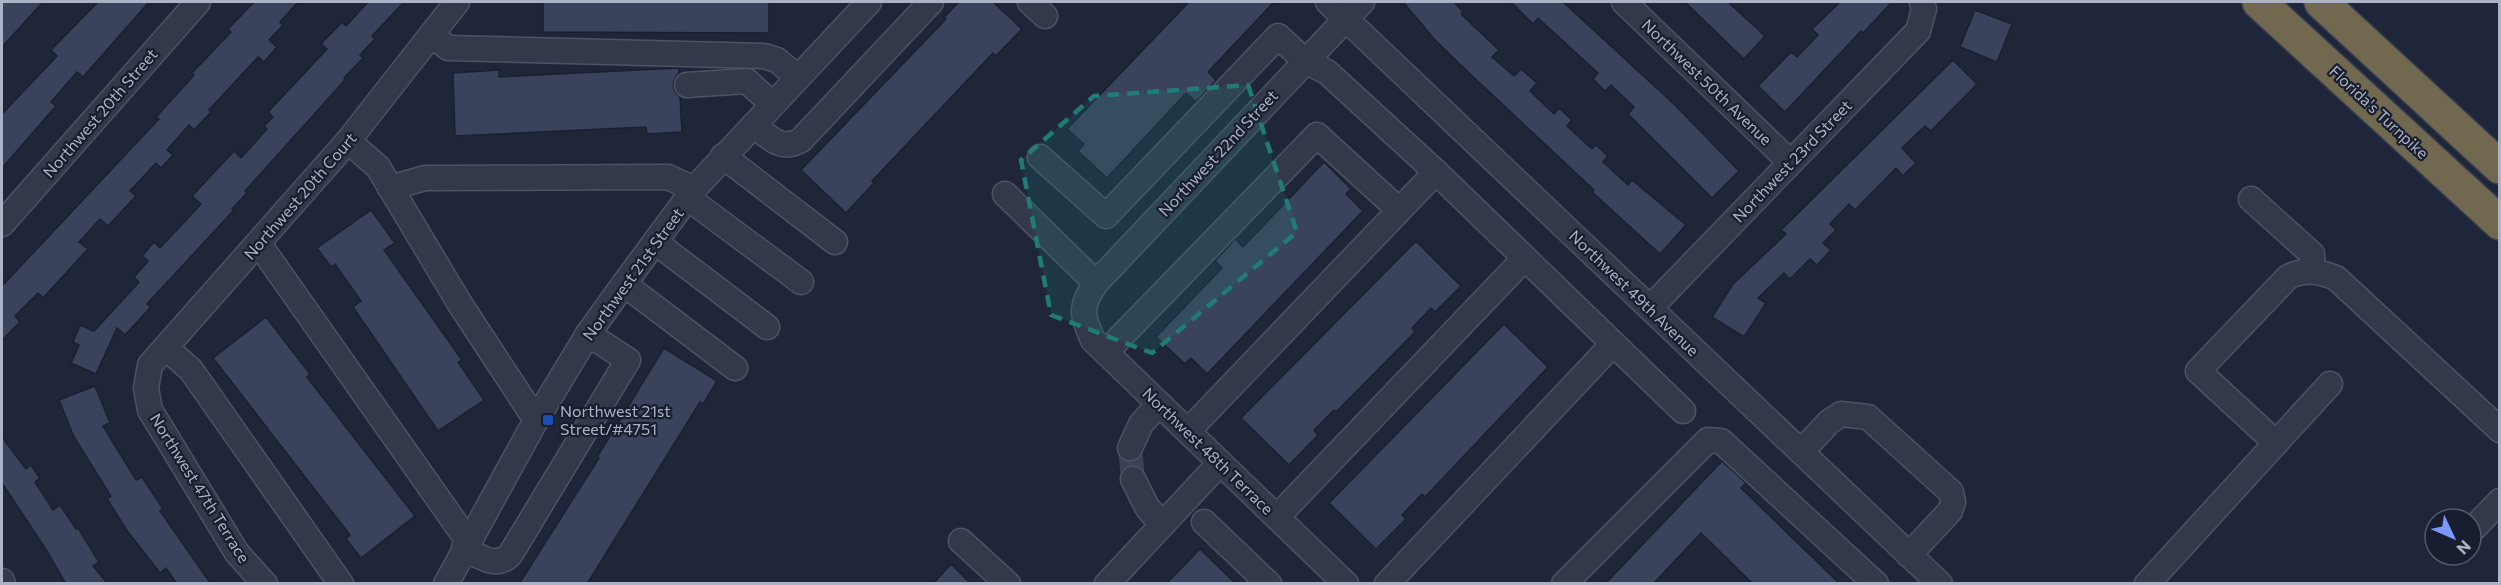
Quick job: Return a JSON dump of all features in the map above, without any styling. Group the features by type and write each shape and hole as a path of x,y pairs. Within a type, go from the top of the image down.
{"highway":[{"name":"Florida's Turnpike","path":"2259,2 2499,223"},
{"path":"2321,2 2499,167"}],"street":[{"name":"Northwest 20th Street","path":"2,224 198,2"},
{"name":"Northwest 20th Court","path":"146,388 150,366 348,141 457,2"},
{"name":"Northwest 21st Street","path":"446,584 536,420 588,334 624,284 691,193 723,156 869,2"},
{"path":"754,125 776,143 787,146 801,140 931,2"},
{"name":"Northwest 49th Avenue","path":"1328,2 1940,584"},
{"name":"Northwest 22nd Street","path":"1083,310 1087,297 1096,283 1362,2"},
{"name":"Northwest 50th Avenue","path":"1624,2 1790,162"},
{"name":"Northwest 23rd Street","path":"1650,309 1918,31 1923,5"},
{"path":"432,34 448,48 764,56 777,60 797,77"},
{"path":"1106,216 1278,36 1305,61 1328,72 1436,172 1683,411"},
{"path":"687,85 747,81 772,104"},
{"path":"1106,352 1317,135 1399,210"},
{"path":"348,141 378,167 460,304 536,420"},
{"path":"723,156 836,242"},
{"path":"1040,156 1134,243"},
{"path":"1188,432 1436,172"},
{"path":"390,188 425,178 668,177 801,282"},
{"path":"1005,194 1096,283"},
{"path":"2251,199 2312,254 2313,271"},
{"path":"655,242 767,327"},
{"path":"259,244 466,545 492,562 506,560 510,555 628,360 588,334"},
{"path":"1276,517 1525,258"},
{"path":"2276,443 2198,371 2288,277 2297,272 2313,271 2336,278 2499,430"},
{"path":"624,284 735,368"},
{"name":"Northwest 48th Terrace","path":"1083,310 1086,325 1093,339 1346,584"},
{"path":"1387,584 1612,344"},
{"path":"166,348 191,370 341,584"},
{"path":"2147,584 2330,384"},
{"name":"Northwest 47th Terrace","path":"146,388 150,410 156,420 237,553 265,584"},
{"path":"1130,448 1141,424 1159,404"},
{"path":"1801,452 1829,422 1841,414 1868,417 1951,492 1953,502 1950,511 1909,555"},
{"path":"1564,584 1708,440 1721,441 1876,584"},
{"path":"1107,584 1220,463"},
{"path":"1133,479 1147,507 1162,525"},
{"path":"2483,518 2499,501"},
{"path":"1204,522 1269,584"},
{"path":"960,541 1008,584"}],"highlighted area":[{"path":"1248,85 1297,232 1152,353 1051,315 1021,160 1094,96"}],"building":[{"path":"2,2 43,2 2,47"},
{"path":"98,2 149,2 83,77 77,72 51,102 56,106 2,168 2,114 57,56 51,50"},
{"path":"254,2 298,2 280,22 283,25 269,40 277,47 264,62 258,57 209,110 211,112 194,130 189,125 167,150 173,155 161,168 156,163 130,191 136,196 108,226 100,219 79,242 88,249 43,298 38,293 15,316 20,322 2,340 2,286 159,119 156,117 194,75 192,73 231,32 228,29"},
{"path":"368,2 404,2 372,36 375,39 360,55 363,58 344,78 345,80 245,191 247,193 232,209 234,210 147,304 151,307 125,335 117,328 96,374 71,363 79,345 73,342 80,325 94,331 139,282 134,277 148,261 142,256 154,242 160,248 201,204 192,196 234,151 241,158 267,129 264,126 273,117 268,112 327,49 321,44 342,22 346,26"},
{"path":"543,2 769,2 769,33 543,32"},
{"path":"959,2 993,2 1022,29 996,56 993,53 872,181 874,183 846,213 801,170 946,19 944,17"},
{"path":"1189,2 1274,2 1208,72 1216,80 1196,102 1186,93 1107,178 1078,151 1084,144 1067,129"},
{"path":"1403,2 1454,2 1463,12 1461,14 1499,50 1492,57 1514,76 1521,69 1537,83 1530,91 1554,114 1559,108 1572,120 1567,126 1592,149 1596,145 1608,156 1603,162 1628,185 1632,180 1686,225 1660,254 1592,192 1594,190 1435,40"},
{"path":"1511,2 1563,2 1675,105 1739,171 1712,198 1628,114 1634,107 1611,85 1605,91 1593,79 1598,73 1538,18 1533,24"},
{"path":"1685,2 1728,2 1765,36 1744,59"},
{"path":"1840,2 1892,2 1863,33 1861,31 1785,112 1758,86 1791,52 1797,57 1818,35 1812,29"},
{"path":"1975,10 2012,24 1997,62 1960,47"},
{"path":"1953,60 1977,84 1931,131 1925,126 1902,148 1916,163 1903,176 1896,168 1855,210 1849,204 1830,224 1836,230 1823,243 1831,250 1817,265 1810,259 1790,279 1784,273 1758,298 1766,303 1744,337 1712,317 1733,284 1786,234 1781,230"},
{"path":"679,68 673,85 680,97 682,132 647,134 646,127 455,136 453,73 499,70 499,77"},
{"path":"1324,162 1351,189 1346,194 1363,211 1207,374 1191,358 1185,364 1156,337 1222,268 1215,261 1235,239 1243,247"},
{"path":"371,210 395,243 384,250 462,360 458,362 484,400 438,431 353,307 361,301 335,264 331,267 317,248"},
{"path":"1416,241 1461,286 1435,312 1431,308 1412,328 1415,332 1336,412 1334,410 1314,430 1318,435 1289,465 1241,418"},
{"path":"266,317 310,374 307,377 415,516 361,558 346,539 350,535 213,358"},
{"path":"1504,324 1548,367 1425,497 1422,494 1402,515 1406,519 1376,549 1329,503"},
{"path":"664,348 717,381 703,404 700,402 587,584 519,584 599,458 597,457"},
{"path":"95,386 110,423 103,426 136,480 142,477 163,509 160,511 211,584 177,584 166,568 160,573 128,532 107,499 111,496 74,437 59,400"},
{"path":"2,437 26,469 31,465 40,478 35,482 53,510 60,505 76,529 78,528 99,562 93,566 108,584 66,584 2,483"},
{"path":"1722,461 1746,483 1741,488 1840,584 1753,584 1701,533 1653,584 1605,584"},
{"path":"1200,549 1236,584 1166,584"},
{"path":"951,564 971,584 933,584"}],"tunnel":[{"path":"1130,448 1133,479"}],"place":[{"name":"Northwest 21st Street/#4751","path":"548,420"}]}
